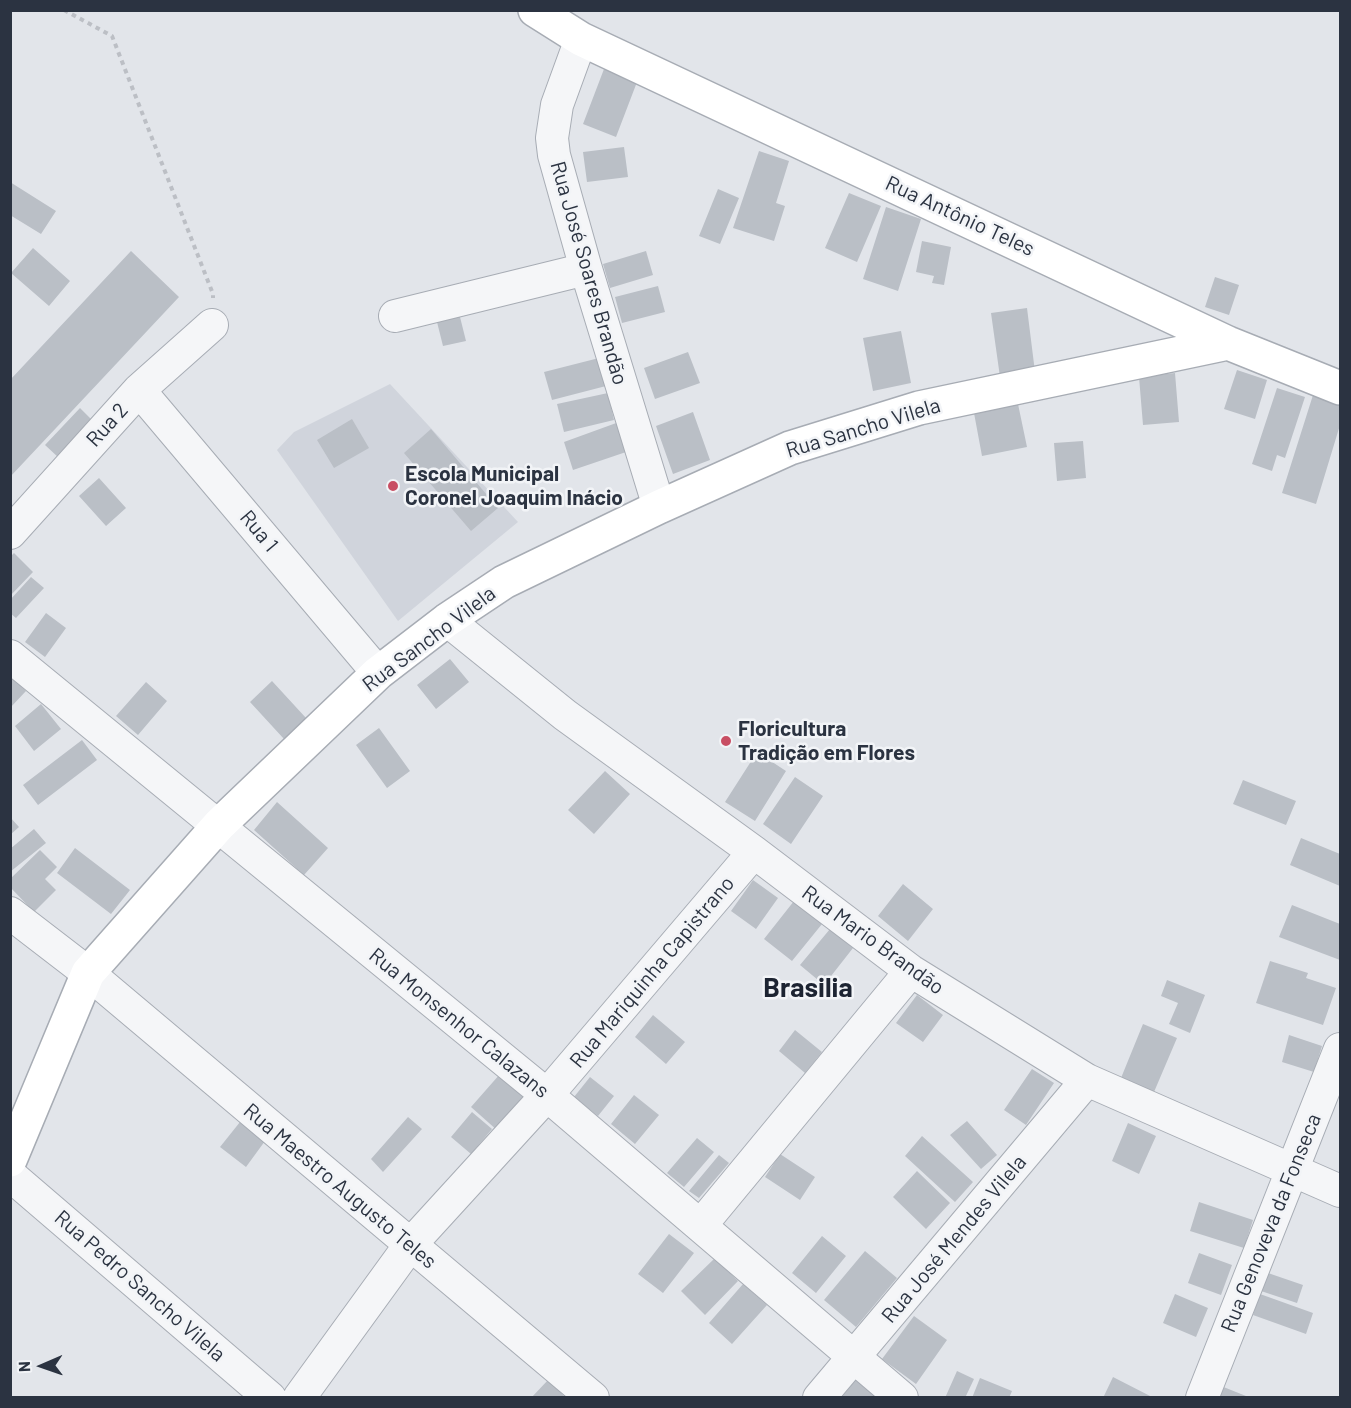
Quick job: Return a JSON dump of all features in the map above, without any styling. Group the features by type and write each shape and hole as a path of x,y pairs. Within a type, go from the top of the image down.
{"main road":[{"name":"Rua Antônio Teles","path":"537,11 581,39 1228,343 1341,388"},
{"name":"Rua Sancho Vilela","path":"10,1160 87,973 219,825 378,673 447,620 504,582 659,507 790,448 919,408 1228,343"}],"street":[{"name":"Rua José Soares Brandão","path":"581,39 557,105 552,138 554,155 586,269 659,507"},
{"path":"396,316 586,269"},
{"name":"Rua 2","path":"10,533 139,390 212,325"},
{"name":"Rua 1","path":"139,390 378,673"},
{"name":"Rua Mario Brandão","path":"447,620 565,715 911,971 1087,1080 1341,1191"},
{"name":"Rua Monsenhor Calazans","path":"10,656 547,1095 902,1398"},
{"name":"Rua Mariquinha Capistrano","path":"299,1398 410,1245 547,1095 753,852"},
{"name":"Rua Maestro Augusto Teles","path":"10,913 87,973 594,1398"},
{"path":"701,1226 911,971"},
{"name":"Rua Genoveva da Fonseca","path":"1202,1398 1341,1049"},
{"name":"Rua José Mendes Vilela","path":"819,1398 1087,1080"},
{"name":"Rua Pedro Sancho Vilela","path":"10,1175 270,1398"}],"path":[{"path":"64,10 112,36 213,294 212,325"}],"shaded area":[{"name":"Escola Municipal Coronel Joaquim Inácio","path":"390,384 518,522 398,621 277,450 294,432"}],"building":[{"path":"604,69 637,82 616,137 583,124"},
{"path":"624,147 628,177 587,182 583,152"},
{"path":"759,151 789,161 776,203 785,206 774,241 733,228"},
{"path":"10,182 56,211 41,234 10,215"},
{"path":"718,189 739,198 720,244 699,236"},
{"path":"849,193 881,206 857,262 825,248"},
{"path":"886,207 921,219 898,291 863,279"},
{"path":"922,241 951,247 944,285 932,283 934,276 916,272"},
{"path":"33,248 70,281 49,306 11,273"},
{"path":"131,251 179,297 10,477 10,380"},
{"path":"646,251 653,275 610,288 603,264"},
{"path":"1215,277 1239,285 1229,315 1205,307"},
{"path":"658,286 665,312 622,323 615,297"},
{"path":"1027,308 1035,372 1000,377 991,313"},
{"path":"458,309 466,341 443,346 435,314"},
{"path":"901,331 911,383 873,391 863,338"},
{"path":"688,352 700,383 655,399 644,368"},
{"path":"599,358 606,386 552,400 544,372"},
{"path":"1237,370 1267,380 1255,419 1224,409"},
{"path":"1175,373 1179,422 1143,425 1139,377"},
{"path":"1277,388 1305,397 1285,458 1277,455 1272,471 1252,464"},
{"path":"608,393 614,420 564,432 557,404"},
{"path":"1313,395 1340,404 1340,425 1316,504 1282,493"},
{"path":"1018,404 1027,447 982,456 974,413"},
{"path":"80,408 94,422 59,458 45,445"},
{"path":"693,412 710,460 673,474 656,426"},
{"path":"352,419 369,448 334,468 317,440"},
{"path":"619,422 629,451 573,470 564,442"},
{"path":"431,429 498,508 471,531 404,453"},
{"path":"1083,441 1086,478 1057,481 1054,443"},
{"path":"99,478 126,508 106,526 79,496"},
{"path":"14,553 33,572 10,596 10,557"},
{"path":"31,577 44,588 16,618 10,613 10,600"},
{"path":"46,613 66,628 45,657 25,642"},
{"path":"450,659 469,682 436,709 417,685"},
{"path":"10,676 26,691 10,708"},
{"path":"272,681 306,718 284,739 250,702"},
{"path":"146,682 167,701 138,735 116,716"},
{"path":"41,704 61,729 34,751 15,726"},
{"path":"379,728 410,771 387,788 356,745"},
{"path":"82,740 97,760 38,805 23,785"},
{"path":"757,752 786,771 755,821 725,802"},
{"path":"605,771 630,794 594,834 568,810"},
{"path":"795,777 823,796 791,844 763,824"},
{"path":"1243,780 1296,801 1286,825 1233,804"},
{"path":"277,802 328,848 304,875 254,830"},
{"path":"10,817 19,827 10,835"},
{"path":"34,829 46,843 10,872 10,849"},
{"path":"1301,838 1340,854 1340,886 1290,865"},
{"path":"75,848 130,890 111,914 57,873"},
{"path":"40,850 57,867 45,879 56,890 34,912 10,887 10,879"},
{"path":"753,880 778,898 756,929 731,911"},
{"path":"903,884 933,909 908,941 878,916"},
{"path":"794,901 822,924 792,961 764,939"},
{"path":"1292,905 1340,924 1340,960 1279,937"},
{"path":"830,929 853,948 824,985 800,965"},
{"path":"1270,961 1308,973 1306,978 1336,988 1323,1025 1256,1003"},
{"path":"1167,980 1205,995 1190,1033 1169,1024 1178,1003 1161,996"},
{"path":"917,995 943,1015 923,1042 896,1023"},
{"path":"653,1015 685,1042 666,1064 635,1037"},
{"path":"1143,1024 1177,1038 1154,1092 1121,1078"},
{"path":"795,1030 822,1052 805,1073 779,1051"},
{"path":"1289,1035 1322,1046 1314,1072 1282,1062"},
{"path":"1032,1069 1054,1083 1026,1125 1004,1110"},
{"path":"500,1074 526,1097 498,1131 471,1107"},
{"path":"590,1077 614,1096 598,1116 574,1097"},
{"path":"634,1095 659,1115 635,1144 611,1124"},
{"path":"472,1112 492,1129 471,1154 451,1137"},
{"path":"408,1117 422,1129 383,1172 371,1159"},
{"path":"967,1121 997,1155 981,1169 950,1135"},
{"path":"240,1122 265,1141 246,1167 220,1147"},
{"path":"1128,1123 1156,1136 1139,1174 1112,1161"},
{"path":"922,1136 973,1182 955,1202 905,1156"},
{"path":"697,1138 714,1152 684,1187 667,1173"},
{"path":"780,1154 815,1177 800,1200 765,1177"},
{"path":"719,1155 729,1163 699,1198 689,1191"},
{"path":"917,1171 950,1203 926,1229 893,1197"},
{"path":"1199,1202 1253,1220 1244,1248 1190,1231"},
{"path":"669,1234 694,1253 663,1293 638,1274"},
{"path":"822,1236 846,1256 816,1293 792,1273"},
{"path":"865,1251 897,1278 856,1327 824,1300"},
{"path":"1199,1253 1232,1265 1221,1295 1188,1283"},
{"path":"715,1258 738,1281 705,1315 681,1291"},
{"path":"1268,1273 1303,1285 1297,1303 1261,1291"},
{"path":"743,1284 767,1305 732,1344 709,1323"},
{"path":"1175,1294 1208,1308 1196,1337 1163,1323"},
{"path":"1260,1294 1313,1313 1306,1334 1253,1315"},
{"path":"914,1316 947,1340 916,1384 882,1359"},
{"path":"957,1371 974,1379 965,1398 945,1398"},
{"path":"1113,1377 1154,1398 1103,1398"},
{"path":"980,1378 1012,1391 1009,1398 972,1398"},
{"path":"856,1379 877,1398 841,1398"},
{"path":"548,1380 566,1398 531,1398"},
{"path":"1221,1386 1251,1398 1217,1398"}],"place":[{"name":"Escola Municipal Coronel Joaquim Inácio","path":"393,486"},
{"name":"Floricultura Tradição em Flores","path":"726,741"}],"district":[{"name":"Brasilia","path":"808,988"}]}
